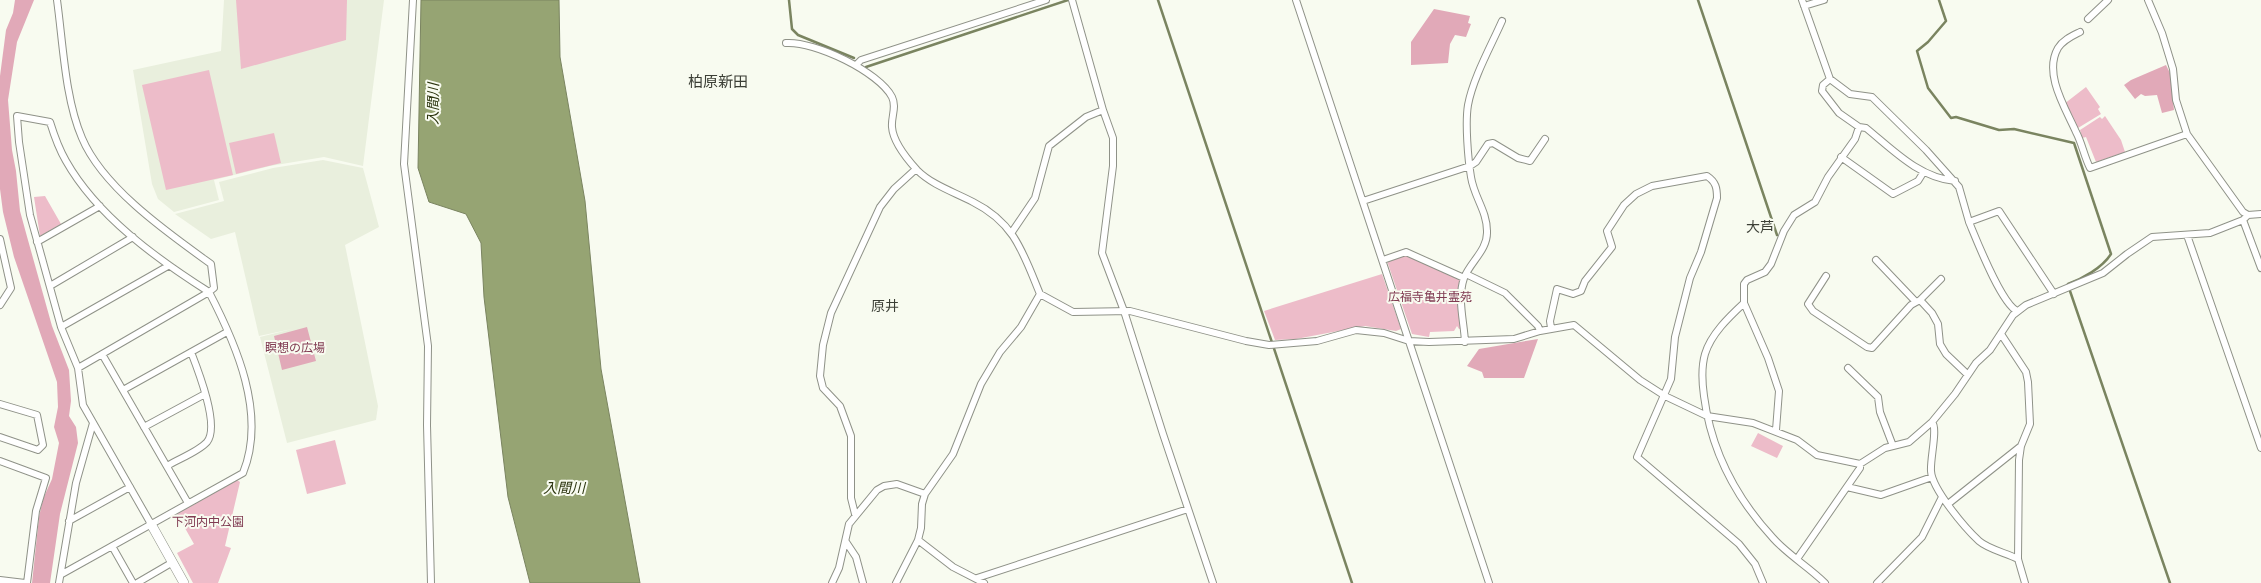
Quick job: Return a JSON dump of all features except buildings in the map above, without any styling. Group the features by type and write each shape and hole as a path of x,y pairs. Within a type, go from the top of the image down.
{"street":[{"path":"57,0 72,106 81,138 97,165 114,184 149,217 211,264 214,288 78,368"},
{"path":"413,0 404,164 428,346 427,425 431,583"},
{"path":"856,65 862,60 1046,0"},
{"path":"1072,0 1103,110 1113,138 1114,148 1102,253 1124,311 1162,434 1213,583"},
{"path":"1296,0 1489,583"},
{"path":"1824,0 1803,3 1830,79 1850,94 1872,97 1895,118 1955,182 1962,195 1969,222 1996,282 2012,309 2017,312"},
{"path":"2088,19 2108,0"},
{"path":"2148,0 2167,47 2173,69 2176,100 2187,134 2246,218 2261,268"},
{"path":"1464,342 1460,300 1465,276 1482,249 1488,232 1484,210 1473,185 1466,118 1468,104 1502,21"},
{"path":"2080,32 2064,41 2058,48 2055,58 2055,82 2057,92 2090,168 2187,134"},
{"path":"786,43 840,56 856,65 887,90 893,99 892,128 896,141 916,169 925,178 981,207 1001,220 1012,232 1040,294 1073,312 1107,313 1124,311 1159,317 1246,342 1272,345 1317,341 1356,330 1384,333 1409,341 1464,342 1514,339 1551,328 1574,325 1640,380 1665,396 1707,416 1753,423 1776,430 1797,440 1817,455 1860,464 1885,448 1909,442 1932,422 1955,394 1967,374 1990,350 2017,312 2026,305 2103,273 2152,237 2187,236 2210,232 2261,214"},
{"path":"1830,79 1823,85 1822,91 1827,100 1839,112 1859,126 1866,128 1923,172 1933,177 1955,182"},
{"path":"1012,232 1035,198 1049,146 1086,117 1103,110"},
{"path":"62,574 151,524 242,472 248,459 251,442 248,398 236,352 209,292 168,266 133,238 100,206 73,173 65,160 50,122 17,116 19,142 37,242 61,327 78,368 83,405 94,423 151,524 173,562 184,583"},
{"path":"1776,430 1779,411 1779,390 1768,358 1744,303 1744,284 1747,280 1765,272 1771,264 1784,231 1794,215 1816,202 1828,177 1855,139 1859,126"},
{"path":"1363,201 1470,166 1476,162 1485,146 1493,143 1518,158 1530,161 1545,139"},
{"path":"1842,158 1893,194 1918,180 1923,172"},
{"path":"856,514 851,498 850,436 840,406 823,388 820,376 826,327 880,207 894,190 916,169"},
{"path":"1551,328 1550,321 1557,289 1573,294 1581,291 1585,282 1612,247 1607,231 1629,198 1652,186 1707,176 1715,184 1717,198 1686,295 1675,337 1673,373 1665,396 1637,457 1739,544 1755,564 1763,583"},
{"path":"37,242 100,206"},
{"path":"1969,222 1999,211 2054,294"},
{"path":"2187,236 2261,448"},
{"path":"50,286 133,238"},
{"path":"0,239 11,288 0,305"},
{"path":"1383,260 1406,252 1505,293 1538,326 1540,331"},
{"path":"1876,260 1932,313 1938,324 1940,344 1946,354 1967,374"},
{"path":"61,327 168,266"},
{"path":"1826,276 1808,304 1809,308 1867,347 1872,348 1941,279"},
{"path":"896,583 918,540 925,494 953,454 982,384 1000,352 1021,327 1040,294"},
{"path":"1744,303 1730,316 1712,339 1705,354 1702,369 1707,416 1713,441 1739,493 1773,539 1825,583"},
{"path":"123,390 227,332"},
{"path":"2001,334 2026,372 2028,382 2030,424 2021,446 2019,460 2018,558 2025,583"},
{"path":"166,466 205,444 210,438 211,423 205,394 191,352"},
{"path":"102,354 188,503"},
{"path":"1848,368 1878,397 1880,412 1893,446"},
{"path":"144,427 205,394"},
{"path":"0,404 37,415 43,444 38,450 0,437"},
{"path":"1932,422 1935,425 1931,457 1932,477 1942,497 1980,541 2018,558"},
{"path":"59,583 76,483 94,423"},
{"path":"1948,504 2021,446"},
{"path":"0,461 46,478 36,511 26,583 0,580"},
{"path":"1797,559 1860,468 1860,464"},
{"path":"1847,487 1881,495 1932,477"},
{"path":"832,583 839,568 849,524 856,514 884,486 904,485 925,494"},
{"path":"69,521 130,487"},
{"path":"1877,583 1922,537 1942,497"},
{"path":"977,578 1188,509"},
{"path":"918,540 953,566 984,583"},
{"path":"846,542 856,557 863,583"},
{"path":"112,546 133,583"},
{"path":"137,583 173,562"}],"shaded area":[{"path":"224,0 384,0 363,166 324,157 270,166 214,180 219,200 174,212 158,199 152,184 133,70 221,51"},
{"path":"323,160 363,168 379,227 345,245 378,406 376,420 287,443 260,337 292,329 259,336 235,232 211,239 175,214 224,201 219,182 273,168"}],"green space":[{"path":"15,0 34,0 17,42 8,100 20,211 52,326 69,370 71,401 69,416 76,427 78,443 60,514 50,583 32,583 39,517 43,499 52,479 59,443 54,427 58,407 57,382 14,257 3,212 0,189 0,76 6,30 13,13"},
{"path":"236,0 347,0 346,40 241,69"},
{"path":"1434,9 1470,16 1468,23 1471,24 1466,37 1455,35 1450,44 1448,63 1411,65 1411,42"},
{"path":"2166,65 2170,73 2174,110 2162,113 2157,95 2145,96 2141,94 2135,99 2124,85 2131,80"},
{"path":"209,70 233,175 166,190 142,85"},
{"path":"2086,87 2100,107 2098,109 2101,114 2078,128 2064,104"},
{"path":"2105,116 2121,140 2125,152 2096,162 2086,137 2082,138 2080,130 2100,117 2102,119"},
{"path":"274,133 281,163 236,174 229,143"},
{"path":"45,196 61,224 40,236 34,197"},
{"name":"広福寺亀井霊苑","path":"1404,253 1461,279 1460,312 1458,315 1461,317 1463,329 1459,329 1457,326 1454,331 1430,332 1429,337 1412,334 1387,261"},
{"path":"1382,274 1401,329 1396,331 1365,326 1296,339 1275,340 1264,311"},
{"name":"瞑想の広場","path":"307,327 316,361 282,370 274,336"},
{"path":"1538,339 1524,378 1484,378 1482,372 1467,366 1479,349"},
{"path":"1758,433 1783,446 1777,458 1751,446"},
{"path":"335,440 346,484 307,494 296,450"},
{"name":"下河内中公園","path":"237,480 240,482 225,546 231,548 218,583 193,583 177,553 194,544 177,514"}],"water":[{"name":"入間川","path":"421,0 559,0 560,57 585,201 601,369 640,583 530,583 508,497 484,297 481,243 466,214 429,202 418,168"}],"waterway":[{"path":"789,0 792,29 798,35 854,58"},
{"path":"866,67 1068,0"},
{"path":"1158,0 1352,583"},
{"path":"1698,0 1777,235"},
{"path":"1939,0 1946,21 1928,42 1917,51 1928,88 1951,118 1956,117 1999,130 2014,129 2074,143 2111,254 2091,272 2068,284"},
{"path":"2070,291 2170,583"}],"district":[{"name":"柏原新田","path":"718,82"},
{"name":"大芦","path":"1760,227"},
{"name":"原井","path":"885,306"}]}
